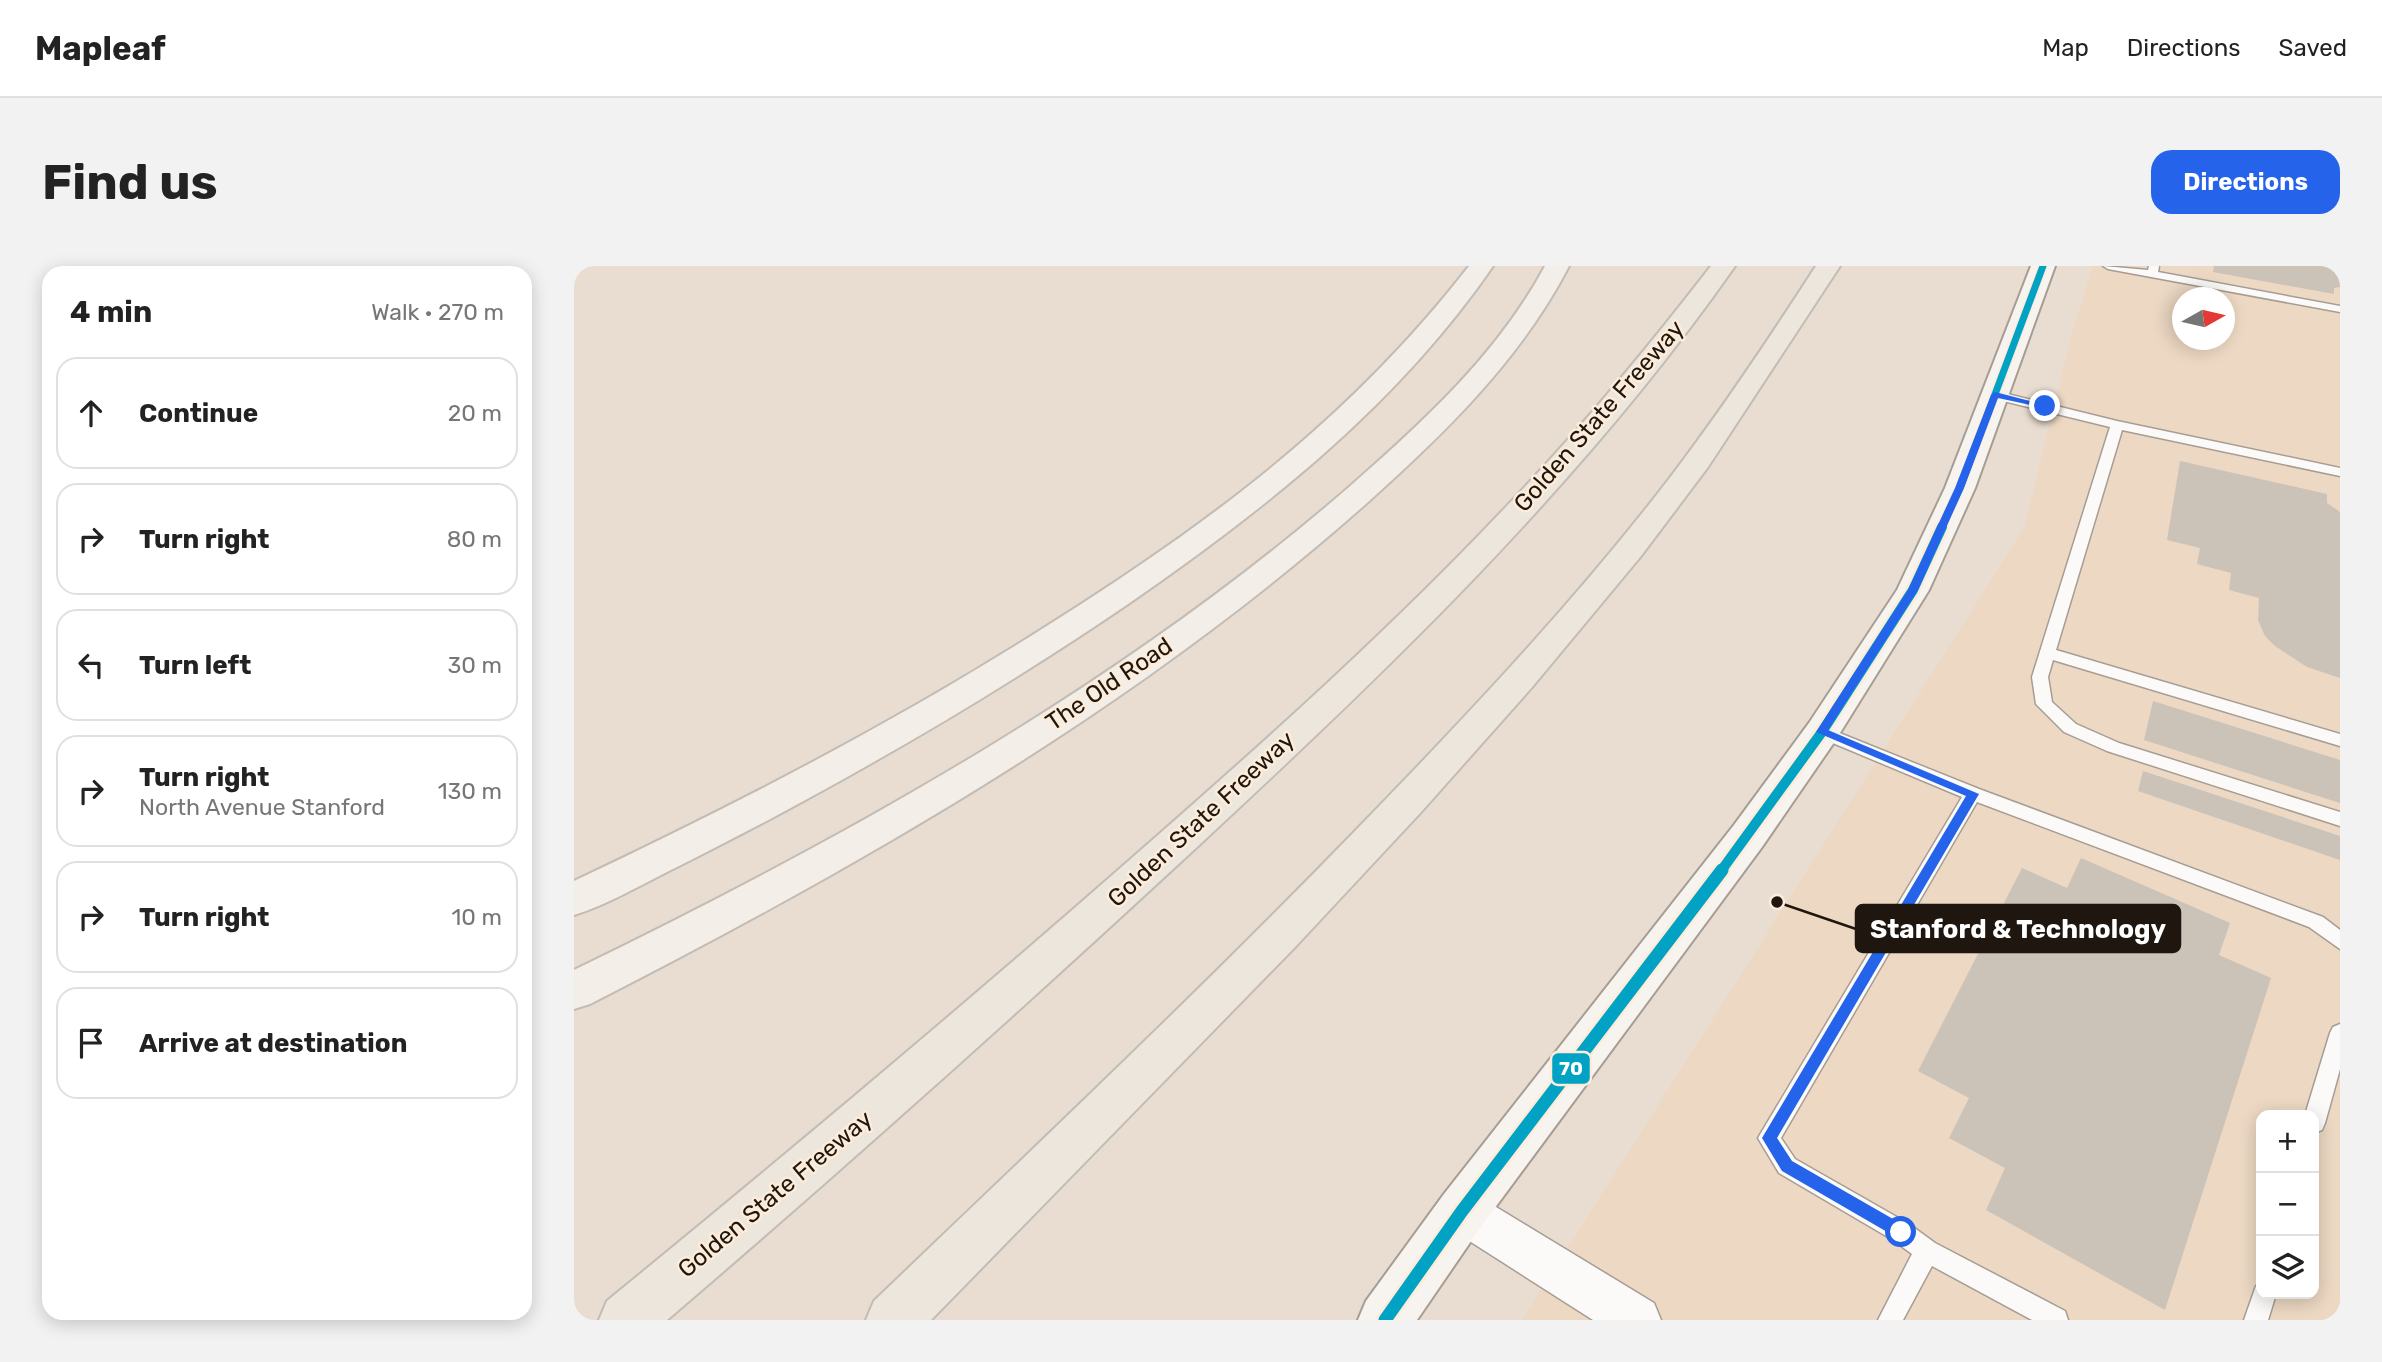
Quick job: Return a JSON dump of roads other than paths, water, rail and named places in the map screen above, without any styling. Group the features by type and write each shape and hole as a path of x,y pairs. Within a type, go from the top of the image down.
{"highway":[{"path":"893,1320 1127,1090 1340,873 1499,703 1612,570 1698,461 1828,266"},
{"name":"Golden State Freeway","path":"626,1320 991,1009 1229,795 1379,653 1500,531 1592,430 1671,336 1723,267"}],"main road":[{"path":"574,899 748,813 870,748 971,690 1150,574 1298,464 1362,406 1412,355 1453,306 1481,266"},
{"name":"The Old Road","path":"574,991 797,876 925,802 1032,737 1218,608 1367,488 1431,426 1524,320 1557,266"}],"street":[{"path":"1385,1320 1462,1211 1748,836 1822,732 1913,590 1960,488 2043,266"},
{"path":"1462,1211 1637,1320"}],"lane":[{"path":"2108,266 2153,270 2340,309"},
{"path":"1995,395 2117,425 2340,472"},
{"path":"2117,425 2040,677 2044,704 2070,728 2113,747 2340,818"},
{"path":"2048,653 2340,740"},
{"path":"1822,732 1973,794 2316,922 2340,941"},
{"path":"1973,794 1769,1138 1787,1166 1901,1232 1927,1251 2056,1320"},
{"path":"2318,1110 2340,1033"},
{"path":"1890,1320 1927,1251"},
{"path":"2256,1320 2262,1299"}],"place":[{"name":"Stanford & Technology","path":"1777,902"}]}
